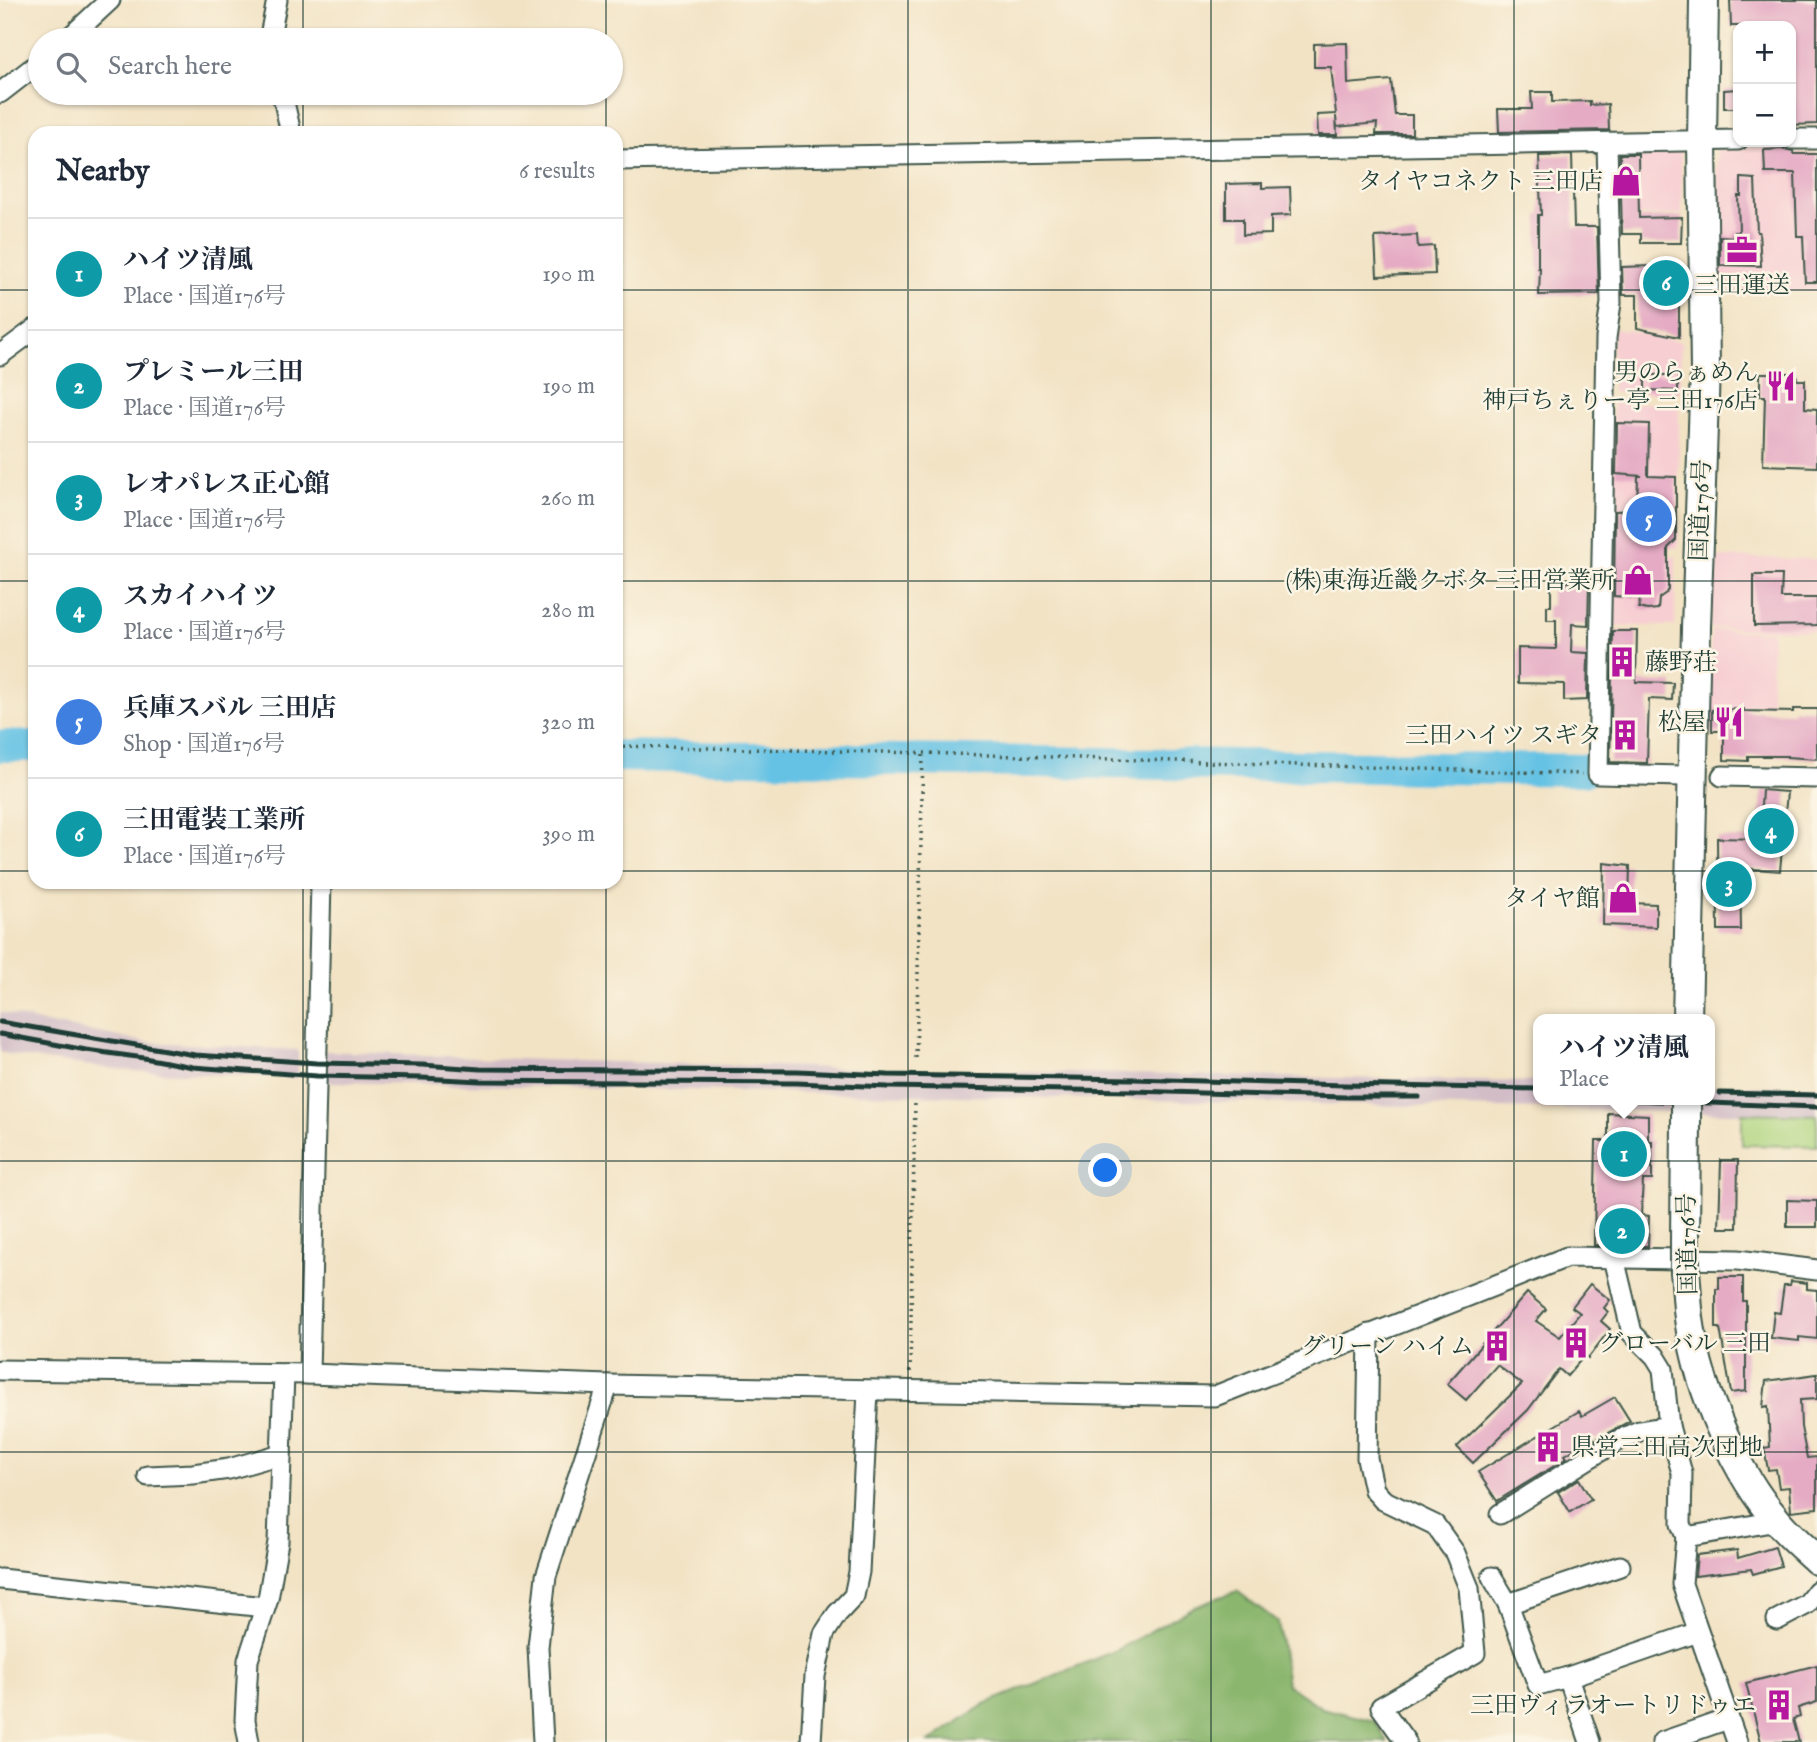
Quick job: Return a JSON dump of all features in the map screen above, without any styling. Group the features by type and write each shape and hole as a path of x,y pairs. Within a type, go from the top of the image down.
{"highway":[{"name":"国道176号","path":"1687,1014 1705,369 1702,141 1704,0"},
{"name":"国道176号","path":"1686,1111 1685,1272 1690,1326 1702,1376 1720,1426 1746,1478 1777,1521 1815,1552"}],"street":[{"path":"82,28 110,0"},
{"path":"272,28 277,0"},
{"path":"0,93 28,71"},
{"path":"285,105 289,126"},
{"path":"1796,139 1817,139"},
{"path":"623,160 1733,140"},
{"path":"1607,143 1611,303 1606,338 1598,774 1683,776"},
{"path":"0,355 28,334"},
{"path":"1722,776 1817,778"},
{"path":"309,1374 321,889"},
{"path":"0,1370 309,1374 608,1385 1215,1396 1567,1257 1738,1260 1817,1270"},
{"path":"1614,1258 1632,1333 1655,1356 1663,1369 1669,1426 1682,1473 1681,1524 1686,1537 1682,1584 1737,1742"},
{"path":"1369,1334 1367,1458 1374,1490 1383,1500 1436,1525 1455,1553 1469,1588 1475,1653 1381,1707 1406,1742"},
{"path":"250,1742 245,1720 248,1660 265,1607 278,1542 284,1374"},
{"path":"543,1742 538,1647 547,1576 608,1385"},
{"path":"811,1742 815,1676 824,1634 837,1614 854,1596 859,1572 867,1391"},
{"path":"1500,1514 1615,1442 1639,1431 1669,1426"},
{"path":"148,1476 229,1469 281,1454"},
{"path":"1686,1537 1777,1521"},
{"path":"1508,1604 1620,1566"},
{"path":"1492,1577 1508,1604 1538,1685 1698,1632"},
{"path":"0,1579 265,1607"},
{"path":"1777,1620 1807,1604 1817,1591"},
{"path":"1568,1677 1590,1742"},
{"path":"1662,1742 1728,1719"}],"path":[{"path":"623,747 923,753 1598,774"},
{"path":"916,1058 923,753"},
{"path":"909,1391 915,1099"}],"shaded area":[{"path":"1795,148 1796,181 1817,180 1817,290 1715,294 1717,149"},
{"path":"1615,150 1681,150 1682,215 1615,215"},
{"path":"1612,329 1681,342 1680,392 1612,392"},
{"path":"1613,403 1679,403 1678,548 1608,548"},
{"path":"1608,555 1676,556 1675,626 1606,626"},
{"path":"1711,557 1817,559 1817,631 1710,628"},
{"path":"1711,630 1772,632 1771,704 1748,704 1747,735 1710,734"},
{"path":"0,1012 146,1042 298,1050 298,1078 132,1071 0,1052"},
{"path":"324,1051 876,1069 1533,1082 1533,1105 1715,1105 1715,1086 1817,1087 1817,1115 328,1082 323,1081"}],"green space":[{"path":"1742,1113 1817,1115 1817,1146 1742,1145"},
{"path":"1237,1591 1278,1622 1287,1685 1322,1708 1375,1721 1387,1742 929,1742 985,1704 1117,1650 1195,1606"}],"building":[{"path":"1730,0 1817,0 1817,124 1796,125 1796,21 1733,21 1731,26"},
{"path":"1347,43 1348,84 1391,80 1395,115 1412,115 1412,134 1376,134 1377,123 1337,127 1336,116 1337,135 1318,135 1317,115 1336,114 1331,67 1314,67 1314,44"},
{"path":"1733,89 1733,108 1724,108 1724,90"},
{"path":"1531,92 1552,92 1552,102 1590,101 1590,105 1608,104 1609,130 1499,132 1498,109 1532,109"},
{"path":"1764,150 1793,151 1794,154 1817,154 1817,282 1805,282 1803,236 1797,236 1795,173 1765,173"},
{"path":"1620,154 1638,154 1639,218 1682,217 1681,243 1641,243 1641,234 1622,234"},
{"path":"1572,155 1574,227 1597,227 1599,294 1539,295 1539,156"},
{"path":"1741,178 1755,179 1761,266 1720,265 1720,236 1734,237 1735,232 1739,232 1738,196 1741,196"},
{"path":"1262,183 1262,188 1290,187 1291,215 1271,216 1271,234 1243,235 1243,219 1226,219 1226,184"},
{"path":"1417,235 1418,247 1434,246 1435,274 1377,276 1375,237"},
{"path":"1651,266 1651,271 1679,271 1679,337 1637,328 1637,295 1623,295 1622,267"},
{"path":"1760,373 1796,373 1797,380 1805,380 1805,408 1817,409 1817,467 1763,465 1765,396 1760,396"},
{"path":"1645,375 1678,375 1678,391 1645,390"},
{"path":"1617,423 1649,424 1648,476 1676,477 1676,540 1668,548 1668,589 1659,598 1658,609 1639,608 1640,598 1614,596 1615,511 1637,510 1638,476 1642,476 1616,474"},
{"path":"1754,575 1782,575 1781,598 1817,598 1817,625 1754,626"},
{"path":"1566,582 1589,582 1588,625 1572,624 1571,652 1588,653 1587,700 1564,701 1564,684 1518,683 1518,648 1556,649 1556,620 1547,620 1547,606 1551,606 1551,585 1566,585"},
{"path":"1613,631 1637,631 1636,682 1673,683 1672,700 1649,699 1647,763 1610,762"},
{"path":"1793,709 1817,709 1817,759 1748,756 1748,761 1724,760 1724,731 1712,731 1712,710 1793,712"},
{"path":"1762,790 1787,792 1780,871 1740,868 1741,930 1718,930 1717,838 1759,839"},
{"path":"1604,863 1630,866 1629,903 1656,904 1656,927 1603,925"},
{"path":"1608,1113 1648,1115 1648,1141 1652,1141 1652,1180 1643,1180 1641,1215 1649,1216 1648,1246 1594,1245 1596,1141 1608,1141"},
{"path":"1721,1160 1738,1160 1737,1228 1719,1228"},
{"path":"1787,1200 1817,1201 1817,1227 1787,1227"},
{"path":"1719,1277 1743,1277 1743,1301 1746,1301 1746,1391 1731,1393 1720,1328 1716,1328 1716,1289 1719,1289"},
{"path":"1791,1281 1807,1283 1807,1289 1817,1290 1817,1339 1799,1337 1799,1341 1771,1338 1774,1312 1780,1313 1784,1285 1790,1285"},
{"path":"1590,1284 1610,1300 1604,1308 1608,1312 1601,1321 1610,1329 1588,1358 1585,1355 1567,1376 1559,1369 1528,1410 1473,1463 1457,1447 1522,1384 1497,1365 1466,1400 1447,1384 1527,1293 1546,1309 1536,1321 1560,1337 1580,1313 1572,1307"},
{"path":"1817,1374 1817,1399 1800,1400 1801,1427 1807,1458 1817,1457 1817,1508 1791,1511 1789,1487 1779,1488 1776,1469 1768,1470 1764,1448 1770,1447 1768,1406 1763,1407 1766,1381"},
{"name":"県営三田高次団地","path":"1615,1397 1630,1421 1595,1440 1593,1438 1565,1455 1567,1458 1497,1501 1478,1472 1579,1411 1582,1416"},
{"path":"1579,1479 1591,1499 1570,1512 1558,1492"},
{"path":"1775,1547 1781,1566 1753,1574 1751,1569 1695,1576 1697,1555 1737,1550 1738,1558"},
{"name":"三田ヴィラオートリドゥエ","path":"1817,1665 1817,1702 1798,1708 1800,1717 1793,1719 1799,1742 1761,1742 1746,1683"}],"waterway":[{"path":"0,746 28,746"},
{"path":"623,756 1585,770"}],"railway":[{"path":"0,1022 195,1055 317,1063 480,1069 798,1071 1533,1089"},
{"path":"0,1034 193,1067 317,1076 480,1081 797,1083 1419,1097"},
{"path":"1720,1093 1817,1095"},
{"path":"1715,1103 1817,1107"}],"place":[{"name":"タイヤコネクト 三田店","path":"1626,181"},
{"name":"三田運送","path":"1742,250"},
{"name":"三田電装工業所","path":"1666,283"},
{"name":"男のらぁめん 神戸ちぇりー亭 三田176店","path":"1781,386"},
{"name":"兵庫スバル 三田店","path":"1649,519"},
{"name":"(株)東海近畿クボタ 三田営業所","path":"1638,580"},
{"name":"藤野荘","path":"1622,662"},
{"name":"松屋","path":"1729,722"},
{"name":"三田ハイツ スギタ","path":"1625,735"},
{"name":"スカイハイツ","path":"1771,831"},
{"name":"レオパレス正心館","path":"1729,884"},
{"name":"タイヤ館","path":"1623,898"},
{"name":"ハイツ清風","path":"1624,1154"},
{"name":"プレミール三田","path":"1622,1231"},
{"name":"グローバル 三田","path":"1576,1343"},
{"name":"グリーン ハイム","path":"1497,1346"},
{"name":"県営三田高次団地","path":"1548,1447"},
{"name":"三田ヴィラオートリドゥエ","path":"1779,1705"}]}
